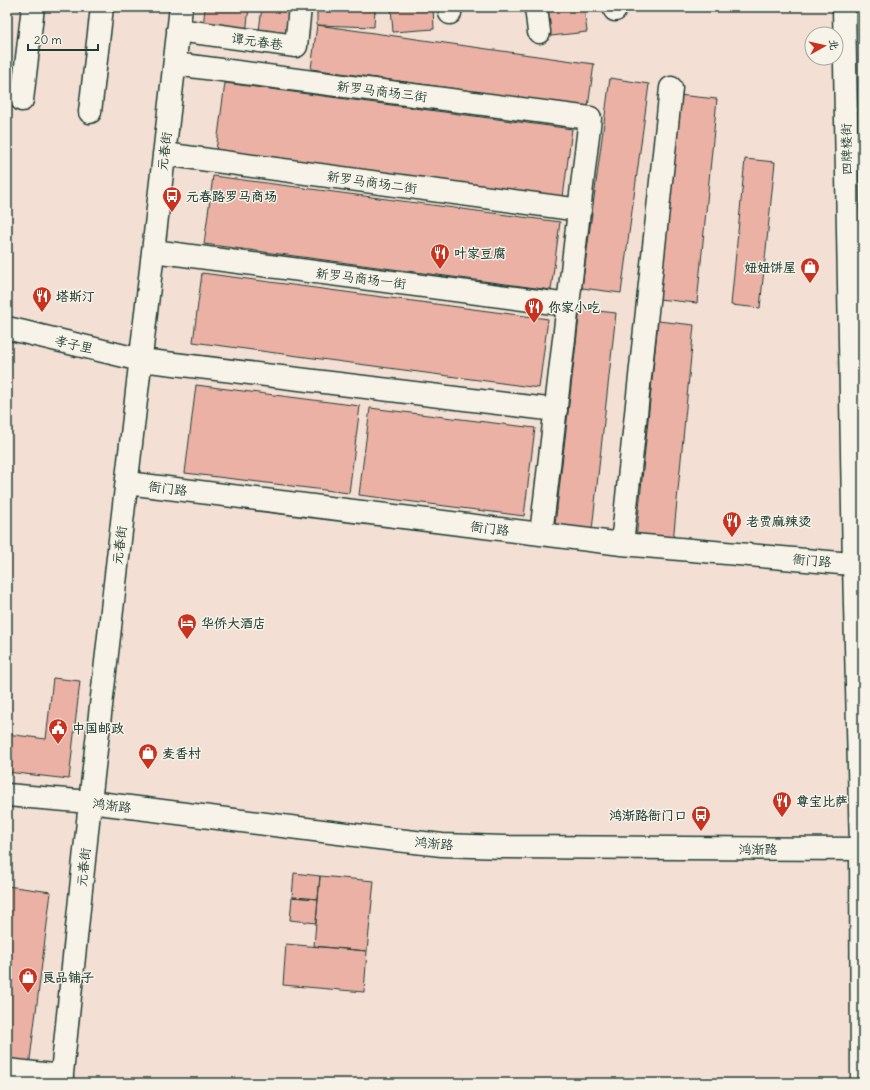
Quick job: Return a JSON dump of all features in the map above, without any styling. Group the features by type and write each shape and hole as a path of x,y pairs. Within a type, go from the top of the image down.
{"street":[{"path":"22,100 33,7"},
{"path":"90,112 102,7"},
{"name":"元春街","path":"62,1079 90,802 181,7"},
{"name":"谭元春巷","path":"178,30 296,46 300,7"},
{"path":"536,7 539,32"},
{"name":"四牌楼街","path":"844,7 858,564 862,849 862,1083"},
{"name":"新罗马商场三街","path":"174,64 590,118 580,210"},
{"path":"622,544 671,88"},
{"name":"新罗马商场二街","path":"164,154 580,210"},
{"path":"541,534 580,210"},
{"name":"新罗马商场一街","path":"153,251 568,305"},
{"name":"孝子里","path":"7,328 141,360 556,410"},
{"name":"衙门路","path":"127,483 622,544 858,564"},
{"name":"鸿渐路","path":"7,795 90,802 371,837 442,844 503,847 862,849"},
{"path":"7,1070 62,1079"}],"building":[{"path":"205,7 249,7 246,34 203,29"},
{"path":"262,7 294,11 291,43 258,39"},
{"path":"317,7 375,7 374,27 317,25"},
{"path":"391,7 433,7 434,29 393,32"},
{"path":"548,7 584,7 587,32 551,36"},
{"path":"317,25 594,64 588,107 311,69"},
{"path":"610,78 649,84 621,293 582,288"},
{"path":"225,83 572,129 563,197 216,151"},
{"path":"678,95 717,99 697,303 658,299"},
{"path":"745,159 775,162 760,308 731,305"},
{"path":"213,176 560,222 551,290 204,244"},
{"path":"202,273 548,319 539,388 193,342"},
{"path":"580,309 616,313 592,530 555,525"},
{"path":"658,321 694,325 673,542 636,539"},
{"path":"196,385 360,406 349,493 185,473"},
{"path":"370,408 535,428 524,516 359,495"},
{"path":"53,678 80,681 69,779 7,772 7,734 46,739"},
{"path":"294,873 320,876 318,899 292,897"},
{"path":"320,876 374,881 367,951 314,946"},
{"path":"7,886 51,892 27,1083 7,1083"},
{"path":"292,897 318,899 316,923 290,920"},
{"path":"286,944 367,951 364,992 283,985"}],"place":[{"name":"元春路罗马商场","path":"172,213"},
{"name":"叶家豆腐","path":"440,270"},
{"name":"妞妞饼屋","path":"810,284"},
{"name":"塔斯汀","path":"42,313"},
{"name":"你家小吃","path":"534,324"},
{"name":"老贾麻辣烫","path":"732,538"},
{"name":"华侨大酒店","path":"187,640"},
{"name":"中国邮政","path":"58,745"},
{"name":"麦香村","path":"148,770"},
{"name":"尊宝比萨","path":"782,818"},
{"name":"鸿渐路衙门口","path":"701,832"},
{"name":"良品铺子","path":"28,994"}]}
